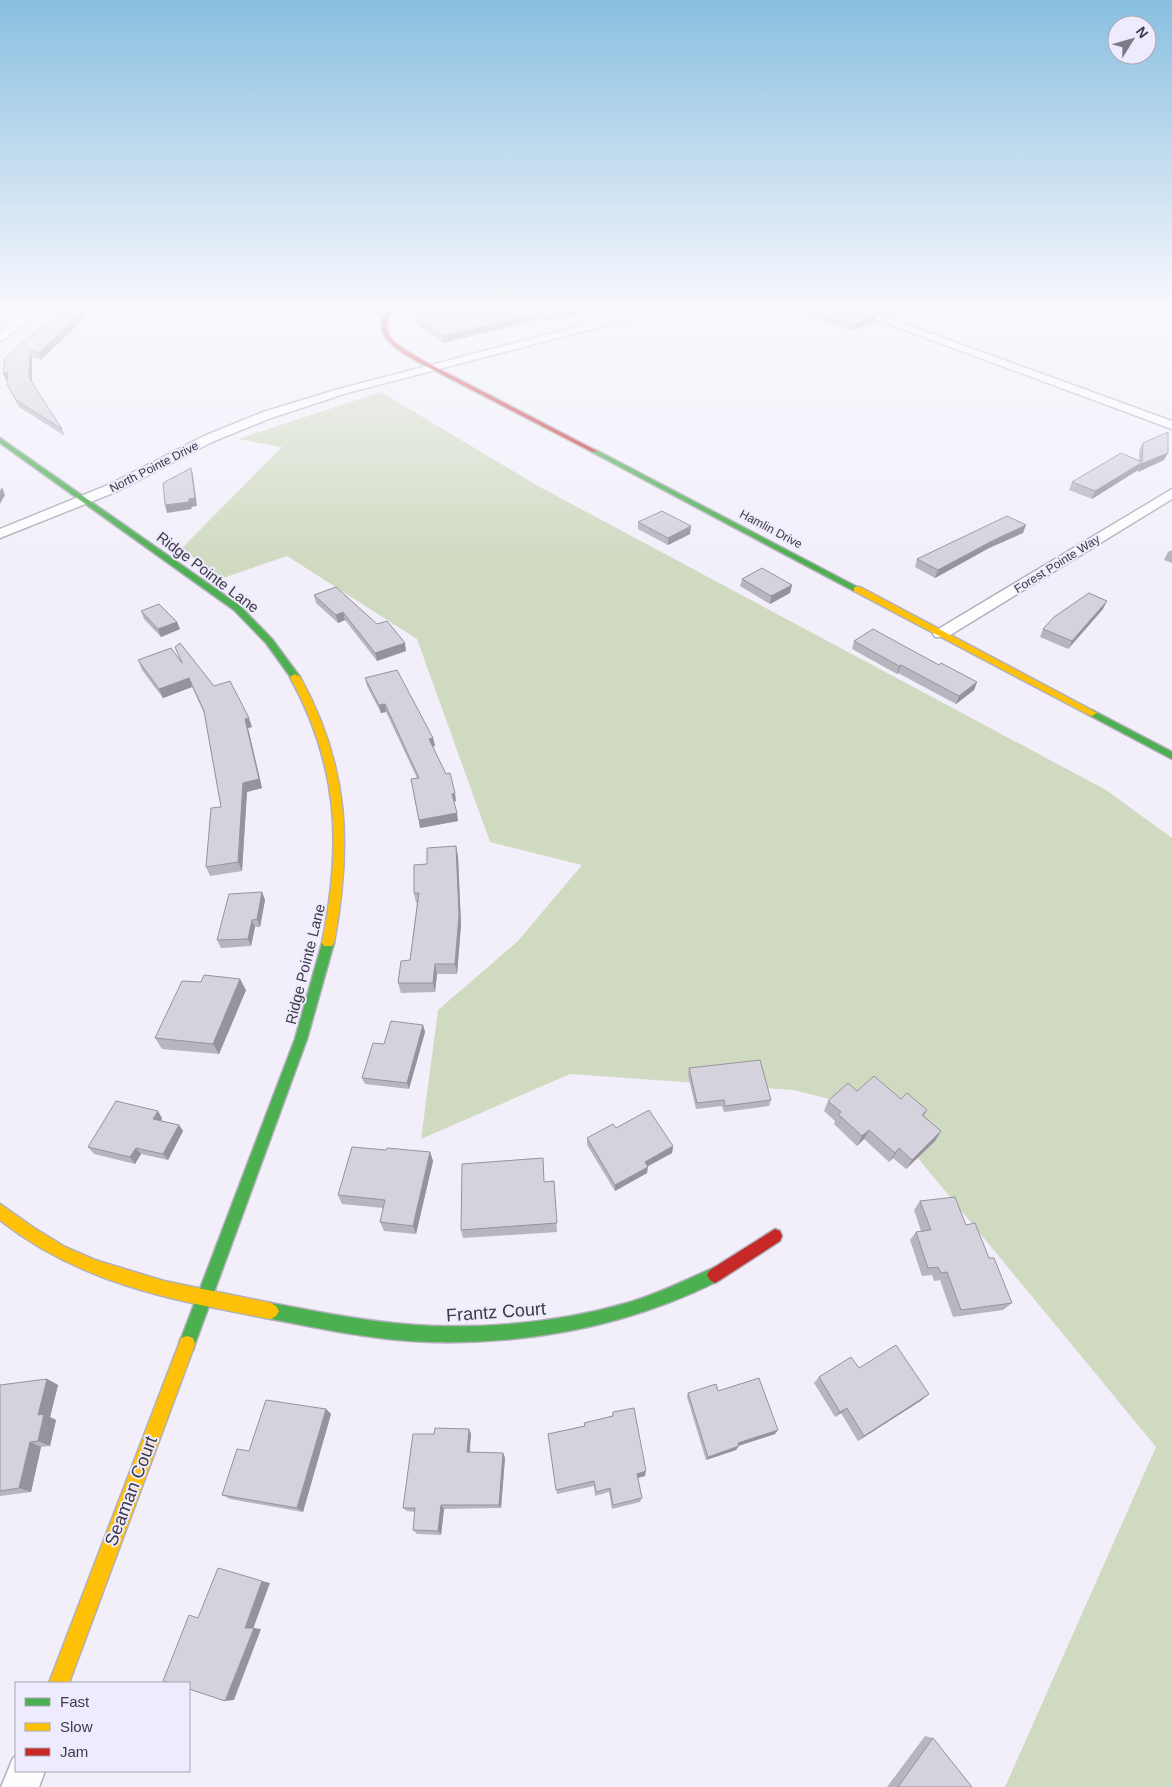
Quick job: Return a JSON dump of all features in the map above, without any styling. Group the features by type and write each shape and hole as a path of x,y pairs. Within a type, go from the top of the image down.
{"street":[{"name":"North Pointe Drive","path":"0,534 84,501 200,443 257,419 338,392"},
{"name":"Hamlin Drive","path":"482,392 1172,756"},
{"path":"1082,392 1172,425"},
{"name":"Ridge Pointe Lane","path":"0,440 237,608 260,630 280,654 301,689 317,724 329,763 338,810 340,851 336,905 322,967 301,1039 203,1298"},
{"name":"Forest Pointe Way","path":"941,634 1172,493"},
{"name":"Frantz Court","path":"0,1211 27,1233 70,1257 132,1280 203,1298 294,1316 427,1334 498,1333 568,1324 623,1311 688,1288 744,1258 775,1236"},
{"name":"Seaman Court","path":"59,1682 203,1298"},
{"path":"20,1787 26,1772"}],"green space":[{"path":"382,392 538,486 1106,790 1172,838 1172,1787 1005,1787 1156,1447 880,1112 794,1090 570,1074 421,1139 438,1010 518,941 582,865 490,842 417,639 287,556 223,578 181,549 282,447 238,439"}],"building":[{"path":"12,392 38,392 62,429 16,400"},
{"path":"1168,432 1168,453 1141,463 1095,491 1072,482 1121,453 1142,462 1143,443"},
{"path":"191,468 195,498 189,499 189,502 165,505 163,483"},
{"path":"662,511 691,526 668,538 638,522"},
{"path":"1007,516 1026,525 938,570 917,559"},
{"path":"762,568 792,585 771,596 742,579"},
{"path":"336,587 377,624 387,621 405,643 375,653 343,612 336,615 314,595"},
{"path":"1089,593 1107,601 1072,641 1043,629 1054,617"},
{"path":"159,604 177,622 158,629 141,611"},
{"path":"873,629 939,665 941,663 977,682 959,696 854,641"},
{"path":"180,643 214,686 230,681 249,718 245,719 259,779 243,783 238,862 206,867 211,808 221,807 204,711 189,678 159,689 138,660 171,648 182,663 175,647"},
{"path":"397,670 433,738 429,739 446,774 450,773 455,793 452,794 457,813 419,820 411,779 419,778 385,704 379,705 365,678"},
{"path":"456,846 459,915 455,964 435,964 433,983 398,983 401,961 410,960 419,893 414,893 414,865 427,864 427,848"},
{"path":"262,892 257,919 252,920 248,939 217,940 229,894"},
{"path":"204,975 240,979 213,1044 155,1038 182,981 201,982"},
{"path":"391,1021 423,1025 407,1083 362,1078 373,1043 384,1044"},
{"path":"760,1060 771,1100 725,1106 724,1100 697,1103 689,1068"},
{"path":"874,1076 901,1099 907,1093 927,1110 922,1115 941,1131 912,1160 899,1148 895,1153 869,1130 862,1136 838,1114 841,1112 828,1101 848,1083 857,1091"},
{"path":"116,1101 158,1111 153,1119 179,1125 163,1154 136,1148 130,1157 88,1147"},
{"path":"649,1110 673,1146 645,1162 648,1167 615,1185 587,1138 613,1124 616,1128"},
{"path":"352,1147 430,1152 413,1226 380,1222 385,1200 338,1195"},
{"path":"543,1158 544,1182 554,1181 557,1223 461,1230 462,1164"},
{"path":"955,1197 966,1225 975,1223 989,1258 994,1258 1012,1303 961,1310 947,1272 941,1273 938,1267 928,1268 916,1232 931,1230 920,1201"},
{"path":"896,1345 929,1394 864,1436 847,1408 840,1412 819,1377 851,1357 859,1368"},
{"path":"759,1378 778,1430 738,1443 739,1446 708,1457 688,1393 716,1384 718,1391"},
{"path":"47,1379 38,1415 44,1414 38,1441 30,1442 19,1488 0,1491 0,1385"},
{"path":"266,1400 326,1409 297,1508 222,1495 237,1449 249,1451"},
{"path":"634,1408 646,1471 637,1474 642,1498 613,1505 610,1488 596,1492 594,1481 556,1490 548,1434 585,1426 584,1423 613,1416 613,1412"},
{"path":"435,1428 469,1429 467,1452 503,1453 499,1505 441,1505 438,1531 413,1530 415,1508 403,1508 413,1434 434,1434"},
{"path":"218,1568 262,1581 245,1628 254,1628 225,1701 190,1689 190,1682 163,1681 189,1615 198,1618"},
{"path":"933,1738 972,1787 898,1787"}],"traffic: fast":[{"path":"0,440 237,608 269,641 295,677"},
{"path":"594,451 857,589"},
{"path":"1092,713 1172,756"},
{"path":"187,1344 301,1039 328,943"},
{"path":"271,1311 351,1325 432,1334 501,1332 564,1325 627,1311 687,1289 715,1275"}],"traffic: slow":[{"path":"857,589 1092,713"},
{"path":"295,677 311,706 324,738 337,806 338,876 328,943"},
{"path":"0,1211 29,1234 60,1252 93,1267 164,1289 271,1311"},
{"path":"59,1682 187,1344"}],"traffic: jam":[{"path":"481,392 594,451"},
{"path":"715,1275 775,1236"}]}
